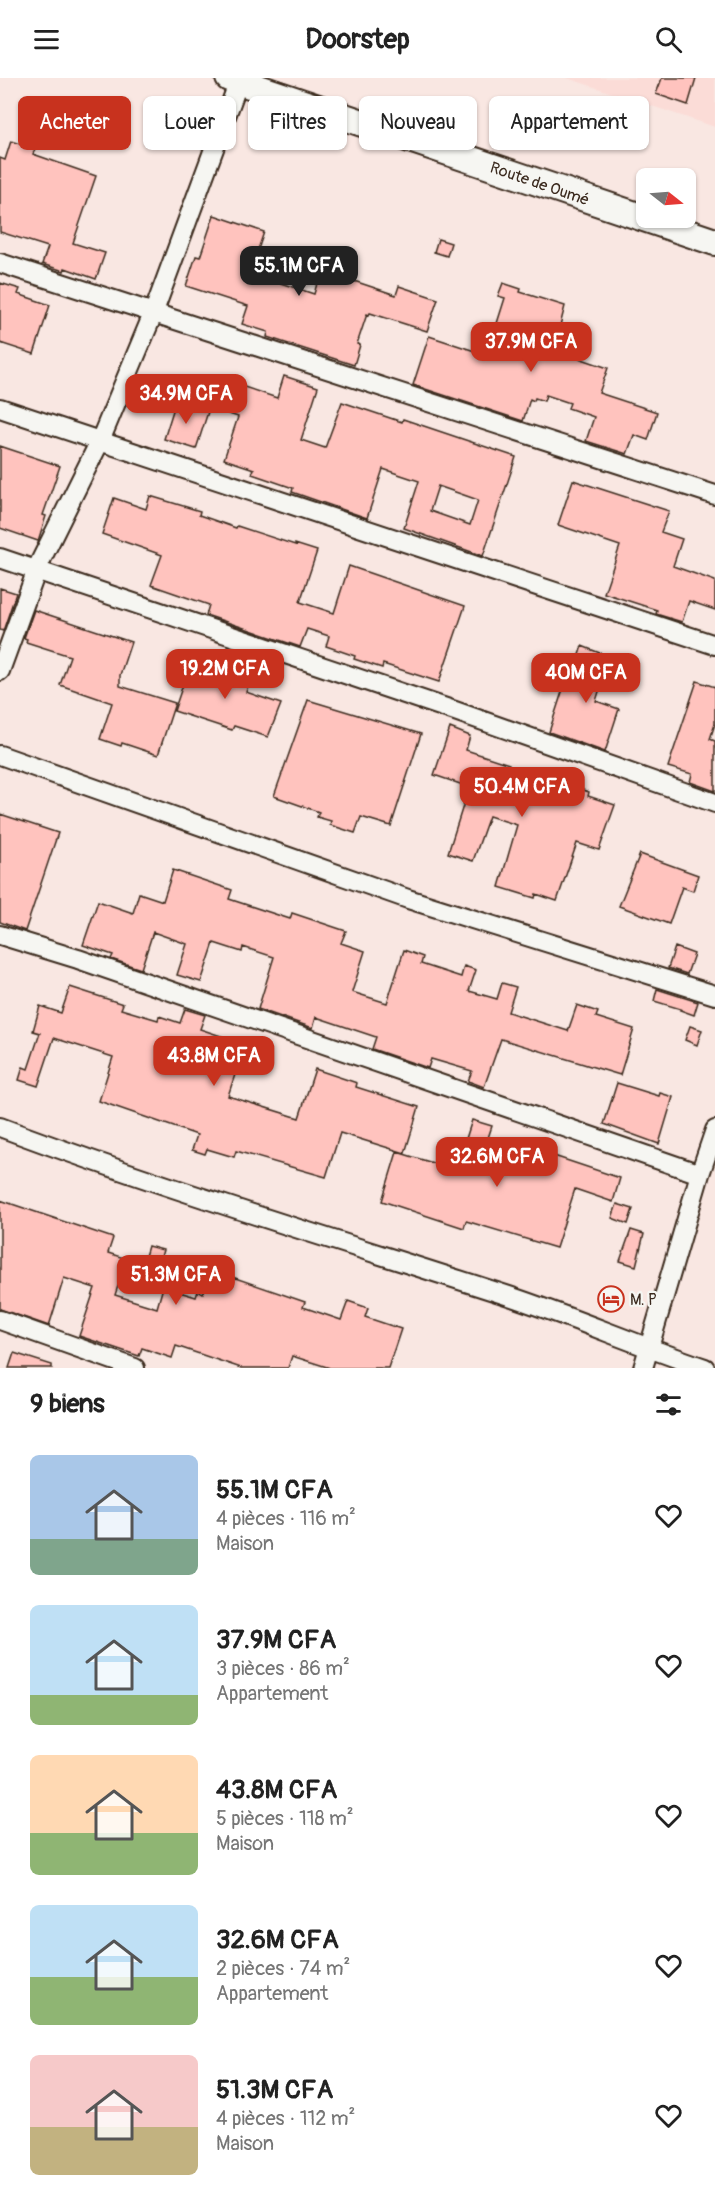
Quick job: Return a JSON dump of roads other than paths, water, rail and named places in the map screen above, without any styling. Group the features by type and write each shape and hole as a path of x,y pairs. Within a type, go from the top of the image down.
{"street":[{"name":"Route de Oumé","path":"234,80 715,242"},
{"path":"0,671 37,571 100,441 153,314 234,80"},
{"path":"0,263 715,495"},
{"path":"0,408 715,645"},
{"path":"0,558 455,711 715,803"},
{"path":"0,755 408,899 715,995"},
{"path":"0,935 78,958 700,1174"},
{"path":"0,1127 111,1168 511,1297 705,1368"},
{"path":"644,1368 715,1130"},
{"path":"0,1320 135,1368"}],"place":[{"name":"M. P","path":"611,1299"}]}
